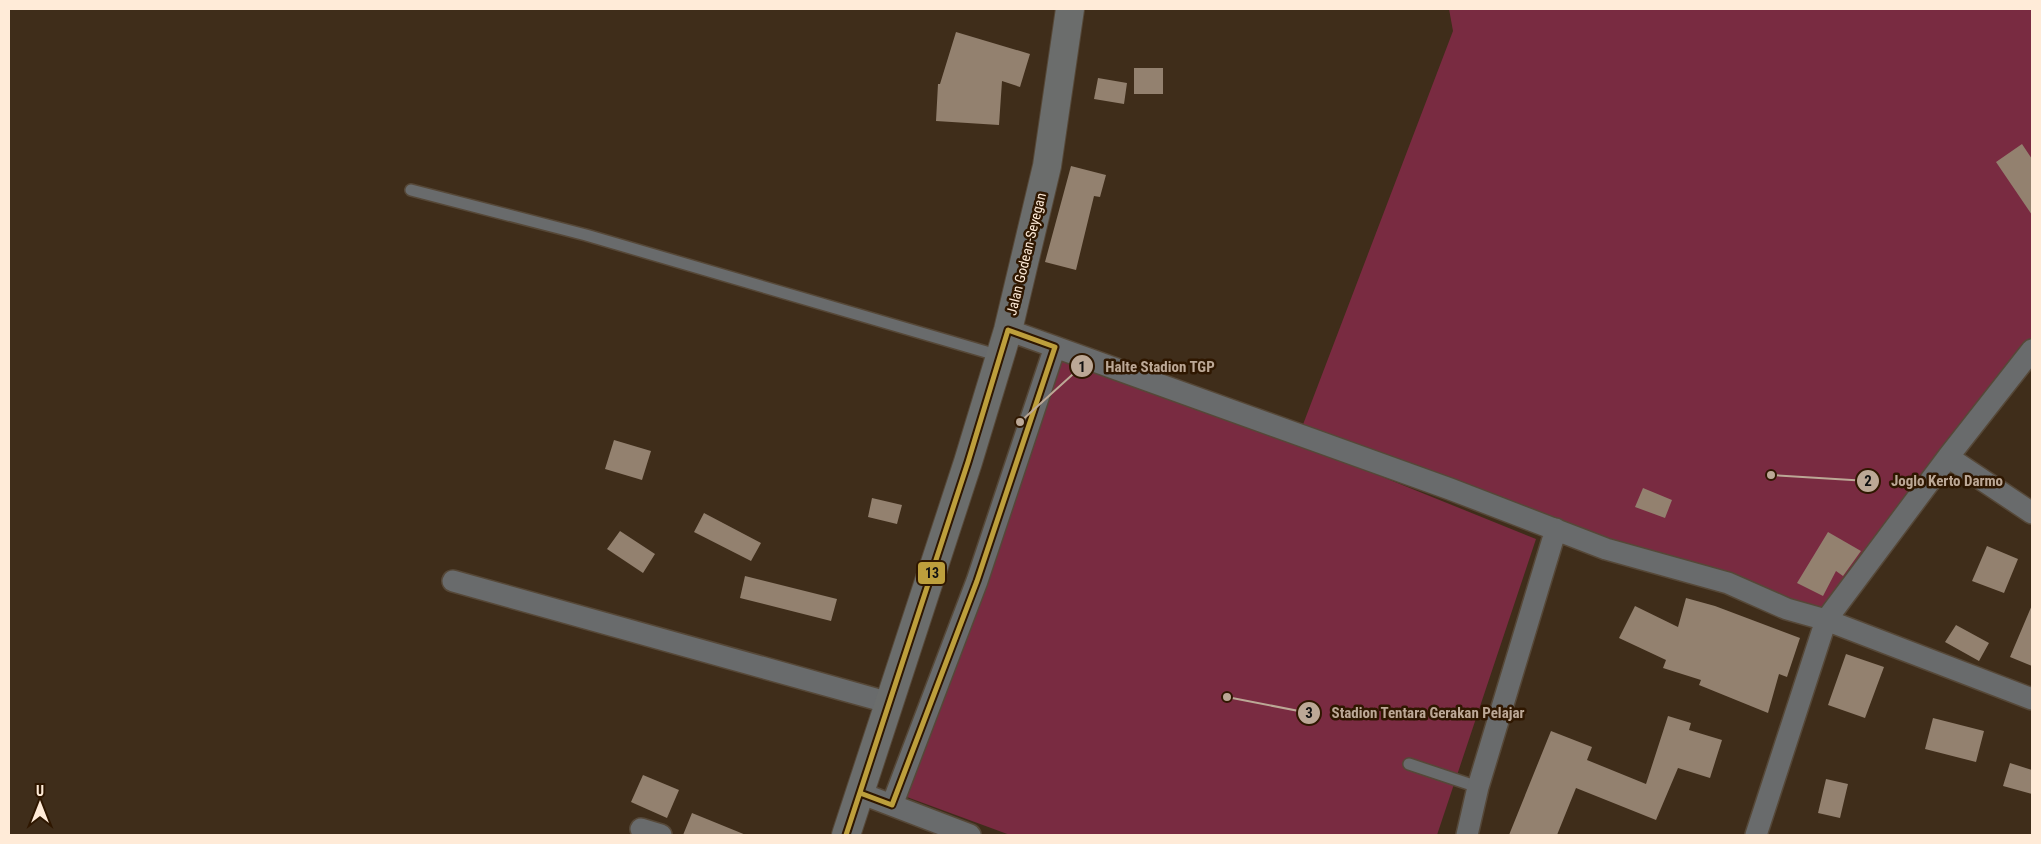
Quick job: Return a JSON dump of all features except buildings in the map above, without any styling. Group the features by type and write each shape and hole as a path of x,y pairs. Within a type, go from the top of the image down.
{"main road":[{"name":"Jalan Godean-Seyegan","path":"846,835 968,462 1008,330 1047,166 1070,9"}],"street":[{"path":"1008,330 1606,549 1728,583 1787,609 1826,620 2032,699"},
{"path":"892,805 977,581 1055,347"},
{"path":"1756,835 1826,620 1948,457 2032,350"},
{"path":"1948,457 2032,512"},
{"path":"1467,835 1478,787 1556,530"},
{"path":"453,581 890,703"},
{"path":"860,793 970,835"}],"lane":[{"path":"411,190 586,234 1000,356"},
{"path":"1409,764 1478,787"}],"shaded area":[{"path":"1449,9 2032,9 2032,353 1826,620 1299,435 1453,31"},
{"path":"1055,347 1108,366 1536,539 1437,835 1010,835 896,793"}],"transit line":[{"name":"13","path":"846,835 968,462 1008,330 1055,347 977,581 892,805 860,793"}],"place":[{"name":"Halte Stadion TGP","path":"1020,422"},
{"name":"Joglo Kerto Darmo","path":"1771,475"},
{"name":"Stadion Tentara Gerakan Pelajar","path":"1227,697"}]}
